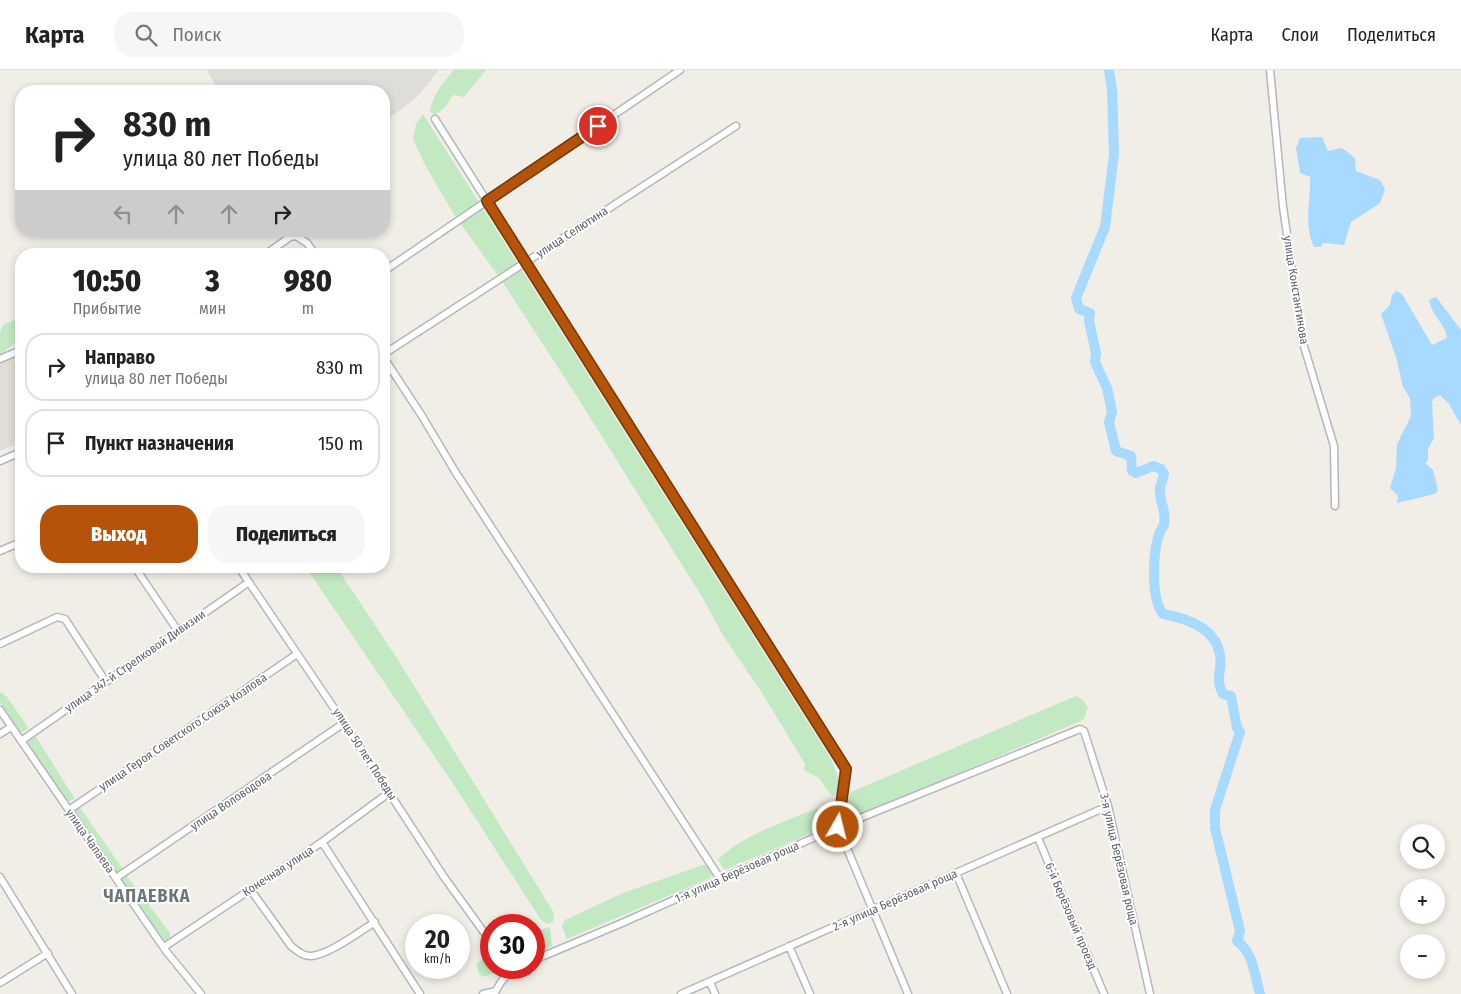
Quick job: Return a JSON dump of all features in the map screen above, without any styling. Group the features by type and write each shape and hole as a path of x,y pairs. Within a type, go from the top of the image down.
{"street":[{"path":"390,267 680,70"},
{"name":"улица Константинова","path":"1270,70 1283,207 1303,343 1334,446 1335,506"},
{"path":"435,119 846,769 838,827 908,994"},
{"name":"улица Селютина","path":"390,350 736,126"},
{"path":"274,248 290,237"},
{"path":"298,237 311,248"},
{"path":"0,359 15,353"},
{"path":"390,367 456,473 721,880"},
{"path":"0,461 15,455"},
{"path":"0,551 15,545"},
{"path":"139,573 178,631"},
{"name":"улица 50 лет Победы","path":"242,573 390,792 444,877 480,927"},
{"name":"улица 347-й Стрелковой Дивизии","path":"21,741 248,582"},
{"path":"0,644 57,617 66,619 106,682"},
{"name":"улица Героя Советского Союза Козлова","path":"68,810 297,654"},
{"name":"улица Чапаева","path":"0,710 164,947 201,994"},
{"name":"улица Воловодова","path":"116,878 344,723"},
{"path":"0,734 12,727"},
{"name":"1-я улица Берёзовая роща","path":"545,955 721,880 838,827 1080,729"},
{"name":"3-я улица Берёзовая роща","path":"1080,729 1084,731 1108,806 1150,994"},
{"name":"Конечная улица","path":"164,947 322,842 390,792"},
{"name":"2-я улица Берёзовая роща","path":"681,994 1108,806"},
{"name":"6-й Берёзовый проезд","path":"1038,838 1104,994"},
{"path":"322,842 420,994"},
{"path":"956,873 1008,994"},
{"path":"0,877 72,994"},
{"path":"250,889 291,946 299,953 310,956 321,954 375,922"},
{"path":"789,946 810,994"},
{"path":"0,983 48,953"},
{"path":"483,994 497,993 502,979"},
{"path":"710,982 715,994"}],"shaded area":[{"path":"207,70 439,70 416,98 390,118 390,85 215,85"},
{"path":"15,355 15,445 0,451 0,362"}],"green space":[{"path":"454,70 486,70 464,97 453,95 445,107 435,115 430,112 433,100 442,84"},
{"path":"423,114 831,759 840,782 841,794 832,796 819,778 804,770 805,764 764,696 724,637 704,600 581,403 502,281 455,216 425,165 413,139 416,124"},
{"path":"15,320 15,343 0,355 0,332 3,325"},
{"path":"310,573 341,573 398,660 554,913 553,922 547,924 545,923 545,914 537,914 454,785"},
{"path":"0,692 7,697 28,729 20,733 0,703"},
{"path":"1076,696 1083,700 1088,708 1083,720 859,816 846,815 844,807 851,792"},
{"path":"32,736 36,737 75,799 66,802 26,744 26,741"},
{"path":"831,804 836,805 839,812 837,822 725,870 718,860 739,843 770,827"},
{"path":"79,806 122,868 117,873 73,813"},
{"path":"703,865 708,866 712,874 710,878 567,939 562,926 565,920 623,893"},
{"path":"126,875 170,933 170,937 165,941 121,882"},
{"path":"550,927 552,946 545,949 545,929"},
{"path":"480,961 480,975 479,974 476,964"}],"water":[{"path":"1322,137 1328,151 1342,148 1355,158 1356,171 1380,180 1385,189 1380,203 1351,222 1344,245 1323,243 1321,247 1314,247 1308,221 1310,177 1300,173 1296,148 1300,138"},
{"path":"1396,291 1402,294 1432,345 1447,338 1444,328 1433,311 1429,300 1436,297 1461,330 1461,425 1449,404 1440,395 1434,398 1432,402 1434,438 1428,449 1428,460 1425,463 1433,470 1438,490 1435,494 1397,503 1398,496 1390,488 1396,468 1397,444 1411,416 1410,398 1403,387 1396,357 1381,314 1390,305 1392,295"}],"waterway":[{"path":"1109,70 1112,89 1114,154 1105,227 1076,298 1079,309 1090,313 1089,321 1096,353 1095,362 1107,388 1112,412 1109,422 1116,451 1131,456 1132,471 1136,473 1153,466 1161,469 1164,474 1160,485 1160,494 1165,519 1157,542 1154,563 1154,586 1159,606 1163,614 1181,618 1199,626 1213,638 1220,655 1220,688 1223,694 1231,696 1237,728 1240,732 1215,810 1215,828 1240,931 1237,941 1247,951 1255,972 1260,994"}],"district":[{"name":"ЧАПАЕВКА","path":"147,896"}],"route":[{"path":"598,126 487,201 846,769 838,827"}]}
